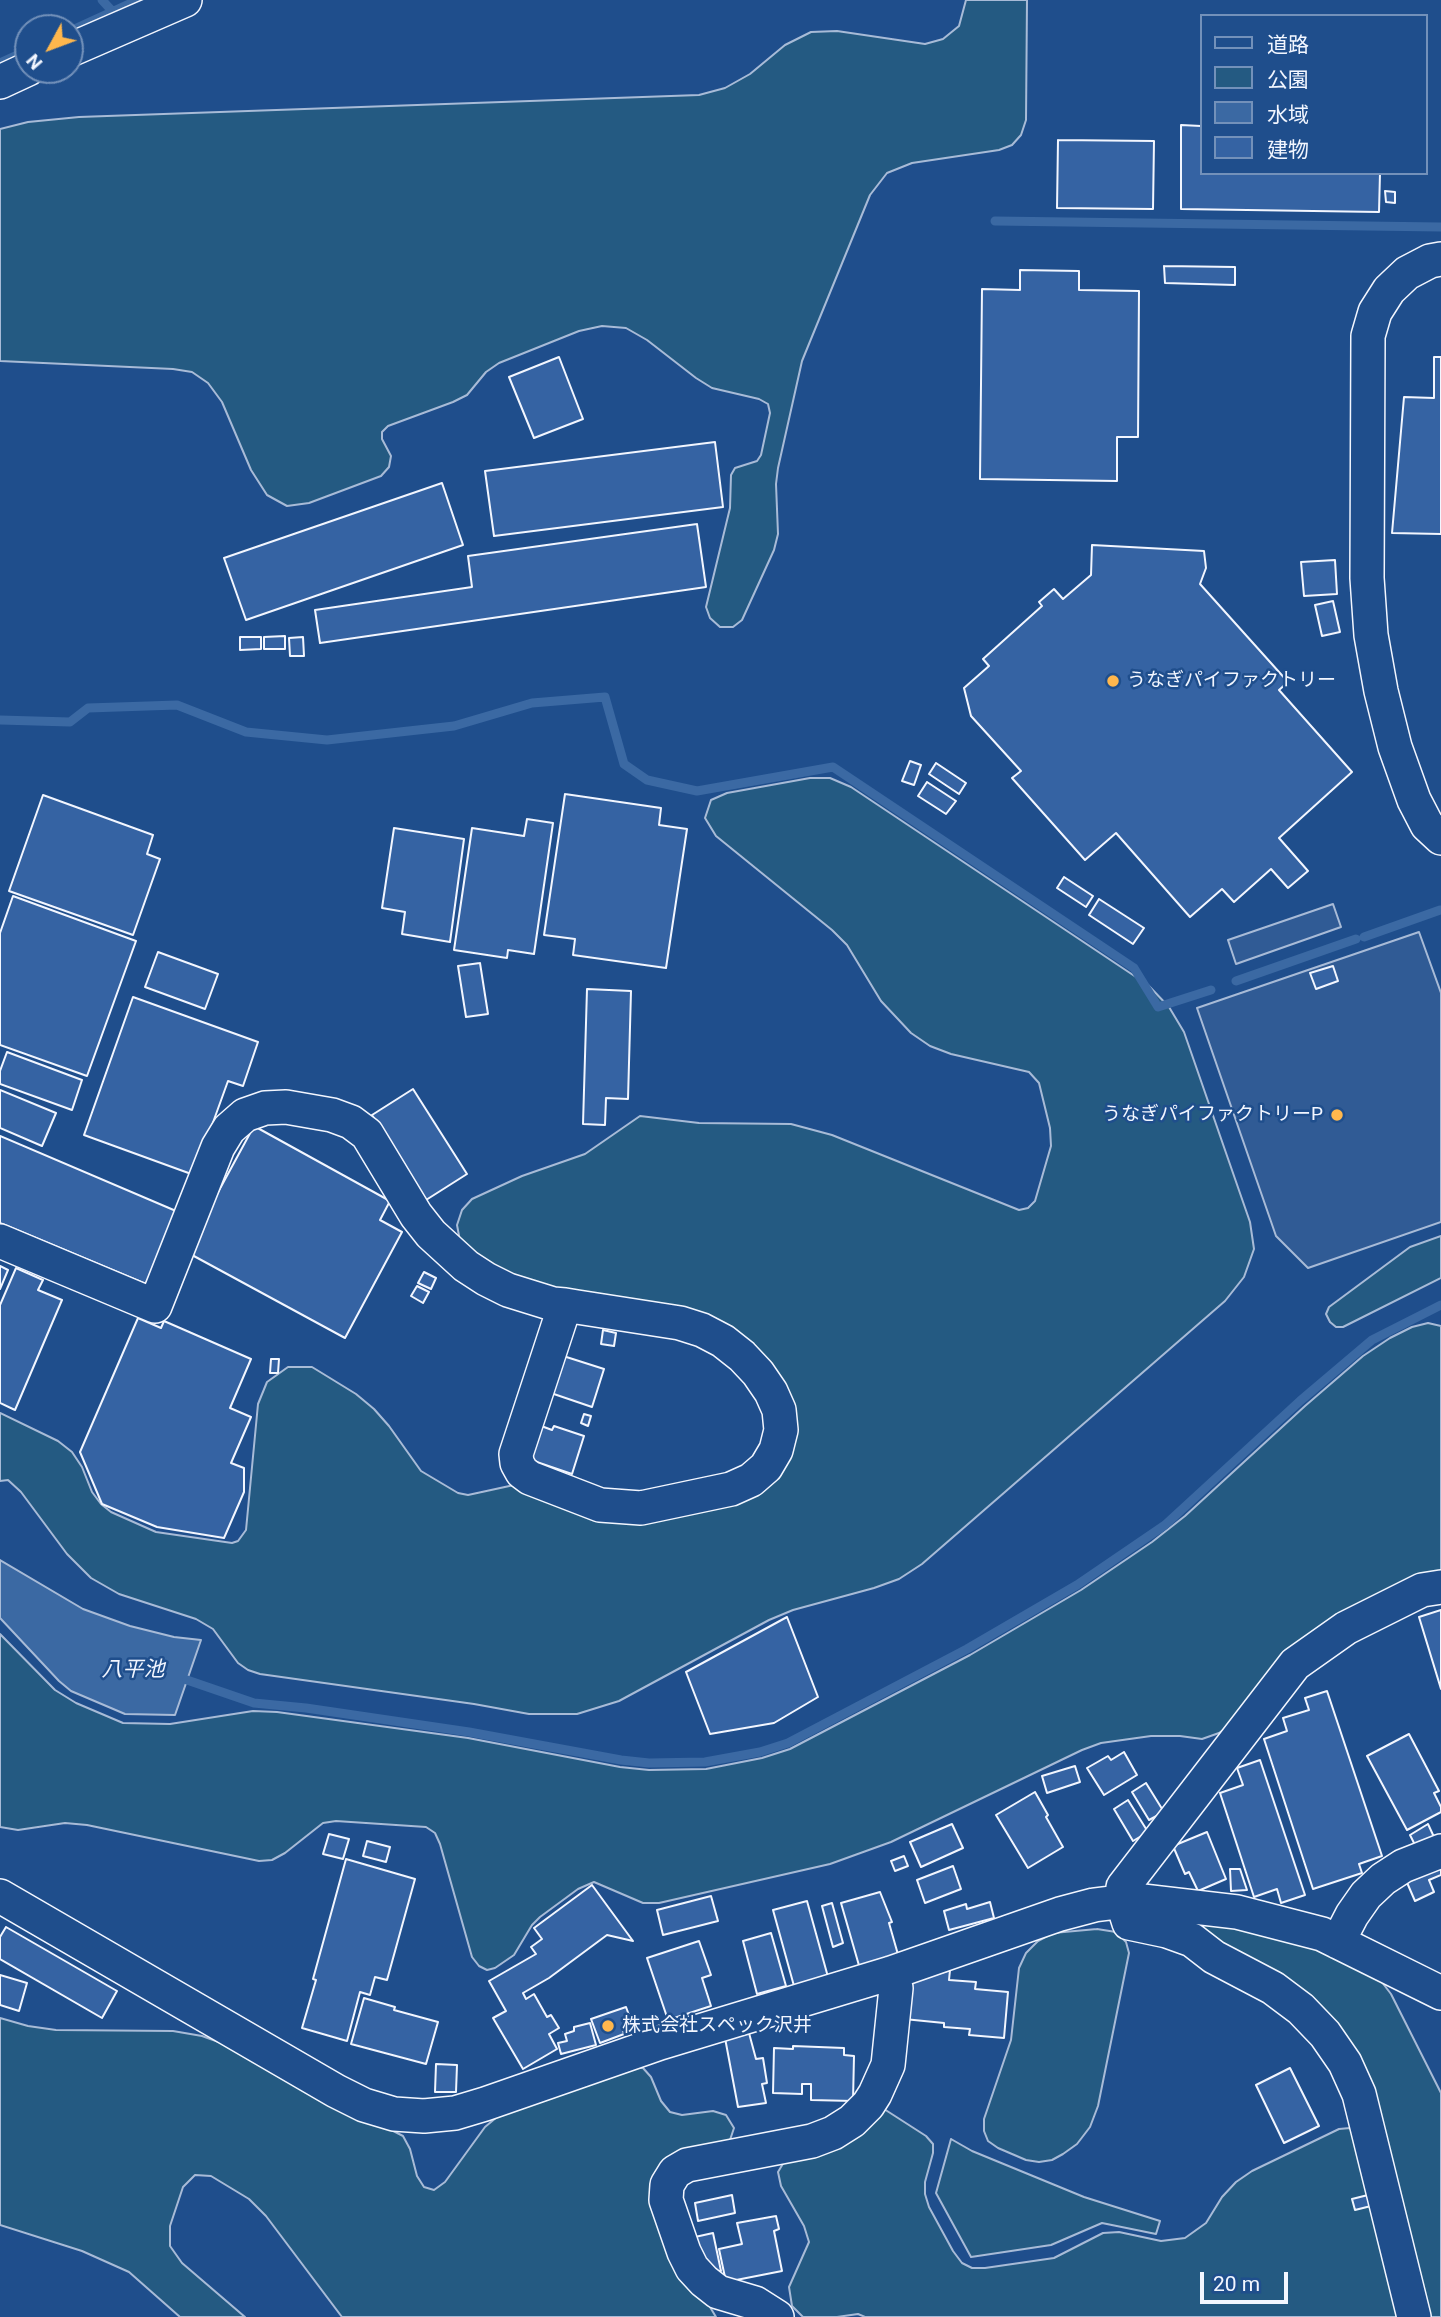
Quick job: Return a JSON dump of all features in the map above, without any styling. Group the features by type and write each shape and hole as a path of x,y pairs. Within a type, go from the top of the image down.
{"street":[{"path":"84,44 185,0"},
{"path":"1441,259 1430,261 1407,273 1389,290 1375,312 1368,336 1367,578 1371,635 1395,747 1414,800 1427,825 1441,838"},
{"path":"0,1241 155,1306 219,1147 229,1129 245,1115 265,1108 286,1107 332,1115 351,1122 367,1134 416,1214 447,1251 466,1266 508,1290 530,1298 680,1323 702,1330 723,1341 742,1356 758,1373 779,1410 781,1430 776,1450 766,1467 751,1480 731,1489 641,1508 600,1505 530,1478 522,1472 516,1454 565,1305"},
{"path":"1414,2317 1359,2094 1345,2063 1325,2034 1301,2009 1273,1988 1213,1957 1192,1940 1167,1931 1129,1923 1122,1901 1123,1887 1295,1664 1346,1628 1422,1590 1441,1587"},
{"path":"1338,1942 1359,1905 1383,1879 1403,1866 1441,1852"},
{"path":"0,1896 336,2091 364,2105 394,2114 424,2116 455,2113 660,2043 891,1973 1060,1914 1122,1901 1173,1903 1237,1912 1322,1934 1441,1993"},
{"path":"778,2317 755,2303 718,2291 704,2281 692,2267 666,2200 667,2185 675,2172 687,2165 812,2141 833,2133 852,2121 875,2094 888,2065 896,1988 891,1973"}],"green space":[{"path":"966,0 1027,0 1026,120 1021,135 1012,145 999,150 912,163 887,173 870,195 802,361 778,468 778,534 774,550 742,620 733,627 720,627 710,618 706,607 730,508 731,475 735,468 757,461 761,455 770,413 768,404 759,399 712,388 647,340 626,328 602,326 579,331 499,363 486,372 467,395 388,426 382,432 382,439 391,456 389,467 381,476 309,503 287,506 267,495 251,470 222,402 208,383 192,372 0,361 0,129 28,122 79,117 699,95 725,88 750,74 785,45 811,32 837,31 925,44 943,39 959,26"},
{"path":"810,778 830,778 851,787 1148,985 1169,1007 1184,1032 1250,1222 1254,1249 1244,1277 1225,1301 922,1564 899,1579 793,1610 769,1620 619,1701 577,1714 529,1714 260,1674 238,1663 213,1629 196,1619 119,1594 91,1578 67,1554 21,1492 8,1480 0,1481 0,1413 58,1441 72,1452 82,1467 92,1492 111,1512 156,1532 232,1543 238,1541 246,1530 258,1404 267,1382 288,1367 312,1367 356,1394 389,1426 421,1471 458,1493 468,1495 514,1485 577,1508 775,1474 766,1366 512,1280 460,1241 457,1225 462,1210 472,1199 522,1176 585,1154 640,1116 699,1123 791,1124 832,1135 1019,1210 1028,1208 1035,1201 1051,1146 1050,1128 1039,1083 1029,1072 951,1054 930,1046 911,1033 881,1001 847,945 716,836 705,818 711,800 727,793"},
{"path":"1441,1236 1441,1278 1343,1327 1336,1327 1330,1322 1326,1314 1329,1307 1410,1247"},
{"path":"1428,1323 1441,1326 1441,1574 1219,1733 1202,1739 1151,1736 1101,1743 891,1842 830,1864 659,1903 643,1903 594,1882 578,1889 540,1917 514,1955 495,1968 487,1970 479,1966 472,1957 440,1844 435,1833 426,1827 336,1821 323,1823 285,1853 272,1860 259,1861 87,1825 65,1823 18,1830 0,1827 0,1634 55,1690 76,1703 123,1723 170,1724 253,1711 277,1712 468,1738 649,1770 706,1769 762,1758 790,1749 970,1655 1081,1590 1185,1516 1363,1356 1390,1338 1412,1327"},
{"path":"1207,1921 1317,1946 1381,1981 1391,1994 1441,2093 1441,2317 1421,2317 1366,2092 1194,1925"},
{"path":"1097,1929 1116,1932 1126,1942 1129,1953 1098,2106 1090,2127 1077,2144 1052,2160 1026,2160 998,2148 988,2141 984,2131 984,2119 1011,2040 1019,1968 1026,1953 1038,1941 1053,1933"},
{"path":"0,2018 56,2030 173,2031 202,2036 227,2045 403,2136 410,2149 417,2176 424,2187 434,2190 445,2182 485,2127 497,2117 632,2067 643,2068 651,2077 661,2101 670,2112 682,2115 713,2111 726,2115 734,2128 730,2140 666,2164 701,2292 716,2317 342,2317 266,2216 249,2199 211,2176 195,2175 183,2187 170,2226 170,2246 182,2263 245,2317 180,2317 129,2272 82,2251 0,2225"},
{"path":"884,2109 926,2136 933,2144 925,2182 929,2207 953,2251 962,2263 972,2268 1054,2258 1103,2233 1119,2232 1161,2241 1185,2238 1206,2223 1222,2197 1236,2182 1252,2171 1339,2129 1350,2128 1358,2133 1407,2317 865,2317 858,2314 803,2317 792,2306 789,2287 809,2242 804,2226 781,2186 778,2172 784,2162"},
{"path":"951,2139 972,2151 1084,2197 1160,2221 1156,2234 1102,2223 1051,2245 971,2257 936,2193"}],"shaded area":[{"path":"1333,904 1341,927 1236,964 1228,940"},
{"name":"うなぎパイファクトリーP","path":"1419,932 1441,993 1441,1222 1308,1268 1276,1236 1197,1008"}],"water":[{"name":"八平池","path":"0,1560 83,1609 130,1626 174,1637 201,1640 175,1715 125,1714 71,1691 59,1681 0,1618"}],"building":[{"path":"1181,125 1200,126 1200,175 1380,175 1379,212 1181,209"},
{"path":"1058,140 1154,141 1153,209 1057,208"},
{"path":"1385,191 1395,192 1395,203 1386,202"},
{"path":"1164,266 1235,267 1235,285 1165,283"},
{"path":"1020,270 1079,271 1079,290 1139,291 1138,437 1117,437 1117,481 980,479 982,289 1020,290"},
{"path":"559,357 583,419 534,438 509,377"},
{"path":"1434,357 1441,357 1441,534 1392,533 1404,397 1434,398"},
{"path":"715,442 723,507 494,536 485,471"},
{"path":"442,483 463,545 246,620 224,558"},
{"path":"697,524 706,587 320,643 315,610 472,587 468,556"},
{"path":"1092,545 1204,551 1206,568 1200,584 1288,682 1279,690 1352,772 1279,838 1308,871 1288,888 1271,869 1234,902 1222,889 1190,917 1116,833 1085,860 1012,778 1021,771 971,716 964,688 989,666 983,659 1042,606 1039,602 1054,589 1063,599 1091,575"},
{"path":"1335,560 1337,594 1304,596 1301,562"},
{"path":"1333,601 1340,632 1322,636 1315,605"},
{"path":"285,636 285,649 264,649 264,637"},
{"path":"240,637 261,637 261,649 240,650"},
{"path":"303,637 304,656 290,656 289,638"},
{"path":"910,761 921,765 914,785 902,781"},
{"path":"936,763 966,783 959,794 929,774"},
{"path":"927,782 956,801 946,814 918,796"},
{"path":"565,794 661,808 659,825 687,829 666,968 573,955 575,939 544,935"},
{"path":"43,795 153,835 147,854 160,859 133,935 9,891"},
{"path":"527,819 553,823 534,954 508,950 507,958 454,950 472,828 524,836"},
{"path":"394,828 464,839 450,942 402,934 405,912 382,908"},
{"path":"1064,877 1093,896 1086,907 1057,888"},
{"path":"13,896 136,941 87,1076 0,1045 0,933"},
{"path":"1099,899 1144,928 1133,944 1089,915"},
{"path":"158,952 218,974 205,1009 145,987"},
{"path":"480,963 488,1014 466,1017 458,966"},
{"path":"1333,966 1338,981 1316,989 1310,973"},
{"path":"587,989 631,991 628,1099 606,1098 605,1125 583,1124"},
{"path":"133,997 258,1042 243,1086 228,1081 194,1175 84,1135"},
{"path":"7,1052 82,1080 72,1110 0,1084 0,1071"},
{"path":"413,1089 467,1174 426,1200 372,1115"},
{"path":"0,1090 56,1113 42,1146 0,1128"},
{"path":"254,1126 390,1201 380,1220 402,1232 345,1338 192,1255 210,1207"},
{"path":"0,1136 176,1211 146,1284 0,1223"},
{"path":"0,1266 8,1270 0,1289"},
{"path":"16,1268 43,1280 38,1290 62,1300 15,1410 0,1403 0,1305"},
{"path":"424,1272 436,1278 431,1289 418,1283"},
{"path":"417,1286 429,1292 423,1303 411,1296"},
{"path":"138,1318 161,1328 164,1321 251,1359 230,1408 251,1417 231,1463 244,1468 244,1492 224,1538 157,1527 102,1504 80,1452"},
{"path":"603,1330 616,1333 614,1346 601,1344"},
{"path":"557,1354 604,1369 592,1407 545,1391"},
{"path":"271,1359 279,1359 278,1373 270,1373"},
{"path":"584,1414 591,1416 588,1426 581,1423"},
{"path":"536,1424 552,1430 554,1426 584,1436 572,1474 525,1458"},
{"path":"1441,1610 1441,1689 1419,1617"},
{"path":"787,1617 818,1697 774,1723 710,1734 686,1672"},
{"path":"1327,1691 1382,1856 1359,1864 1362,1873 1313,1889 1264,1739 1287,1731 1283,1718 1309,1710 1305,1698"},
{"path":"1409,1734 1439,1791 1434,1793 1441,1812 1407,1830 1367,1756"},
{"path":"1124,1752 1137,1775 1104,1795 1087,1768 1108,1756 1111,1760"},
{"path":"1260,1760 1305,1895 1281,1903 1277,1889 1254,1897 1220,1793 1243,1785 1237,1768"},
{"path":"1075,1766 1080,1782 1047,1793 1042,1776"},
{"path":"1146,1783 1164,1812 1149,1820 1132,1792"},
{"path":"1035,1792 1063,1847 1028,1868 996,1815"},
{"path":"1128,1800 1148,1832 1133,1841 1114,1809"},
{"path":"952,1824 963,1848 921,1867 910,1842"},
{"path":"1428,1824 1434,1837 1416,1847 1410,1835"},
{"path":"1207,1832 1226,1879 1198,1891 1189,1872 1185,1874 1173,1846"},
{"path":"329,1834 349,1839 343,1859 323,1854"},
{"path":"367,1841 390,1847 386,1862 363,1856"},
{"path":"904,1856 908,1866 895,1871 891,1861"},
{"path":"346,1859 415,1879 387,1980 375,1977 370,1995 360,1992 347,2041 302,2028"},
{"path":"1441,1862 1441,1875 1429,1880 1434,1892 1415,1901 1405,1878"},
{"path":"953,1866 961,1889 925,1903 917,1880"},
{"path":"1230,1869 1240,1869 1247,1890 1231,1891"},
{"path":"592,1885 633,1941 607,1935 549,1978 523,1993 526,1999 534,1994 547,2017 551,2015 559,2028 549,2034 557,2049 523,2069 493,2018 506,2011 489,1981 536,1954 531,1947 542,1939 534,1928"},
{"path":"880,1892 892,1922 889,1923 899,1958 860,1969 841,1903"},
{"path":"711,1896 718,1921 663,1935 657,1910"},
{"path":"807,1901 828,1977 794,1986 773,1910"},
{"path":"990,1902 994,1918 949,1930 944,1911 966,1904 967,1909"},
{"path":"832,1903 843,1943 833,1947 822,1906"},
{"path":"6,1927 117,1991 102,2018 0,1959 0,1937"},
{"path":"771,1933 786,1986 757,1994 743,1941"},
{"path":"699,1941 711,1975 702,1978 711,2006 668,2020 647,1958"},
{"path":"950,1970 949,1980 976,1982 975,1989 1008,1992 1004,2038 969,2035 970,2029 904,2019 907,1984"},
{"path":"0,1975 27,1983 19,2011 0,2005"},
{"path":"364,1998 395,2007 394,2010 438,2022 426,2064 351,2044"},
{"path":"626,2007 633,2026 623,2030 624,2034 600,2043 591,2019"},
{"path":"590,2023 596,2045 561,2054 558,2043 567,2041 565,2034 574,2031 574,2027"},
{"path":"749,2033 756,2059 763,2058 767,2083 762,2084 766,2103 738,2107 725,2038"},
{"path":"793,2046 844,2048 844,2055 854,2056 853,2101 811,2100 811,2084 802,2084 802,2094 773,2093 774,2048 793,2049"},
{"path":"436,2064 457,2065 456,2092 435,2092"},
{"path":"1290,2068 1319,2126 1284,2143 1256,2085"},
{"path":"1372,2194 1375,2205 1355,2210 1352,2199"},
{"path":"732,2195 735,2213 698,2221 695,2203"},
{"path":"776,2216 779,2229 774,2231 782,2271 726,2282 719,2249 742,2244 737,2223"},
{"path":"713,2233 721,2271 703,2275 695,2237"}],"waterway":[{"path":"102,0 113,12"},
{"path":"84,25 138,0"},
{"path":"0,63 14,56"},
{"path":"995,221 1441,227"},
{"path":"0,720 70,722 88,708 177,705 246,732 327,740 454,726 532,703 605,697 624,764 647,780 697,791 833,767 1134,968 1158,1007 1211,990"},
{"path":"1364,937 1440,910"},
{"path":"1236,981 1356,939"},
{"path":"187,1680 254,1703 469,1732 621,1760 649,1763 705,1762 760,1752 788,1743 967,1649 1077,1585 1165,1525 1300,1401 1372,1340 1441,1305"}],"place":[{"name":"うなぎパイファクトリー","path":"1113,681"},
{"name":"うなぎパイファクトリーP","path":"1337,1115"},
{"name":"株式会社スペック沢井","path":"608,2026"}]}
